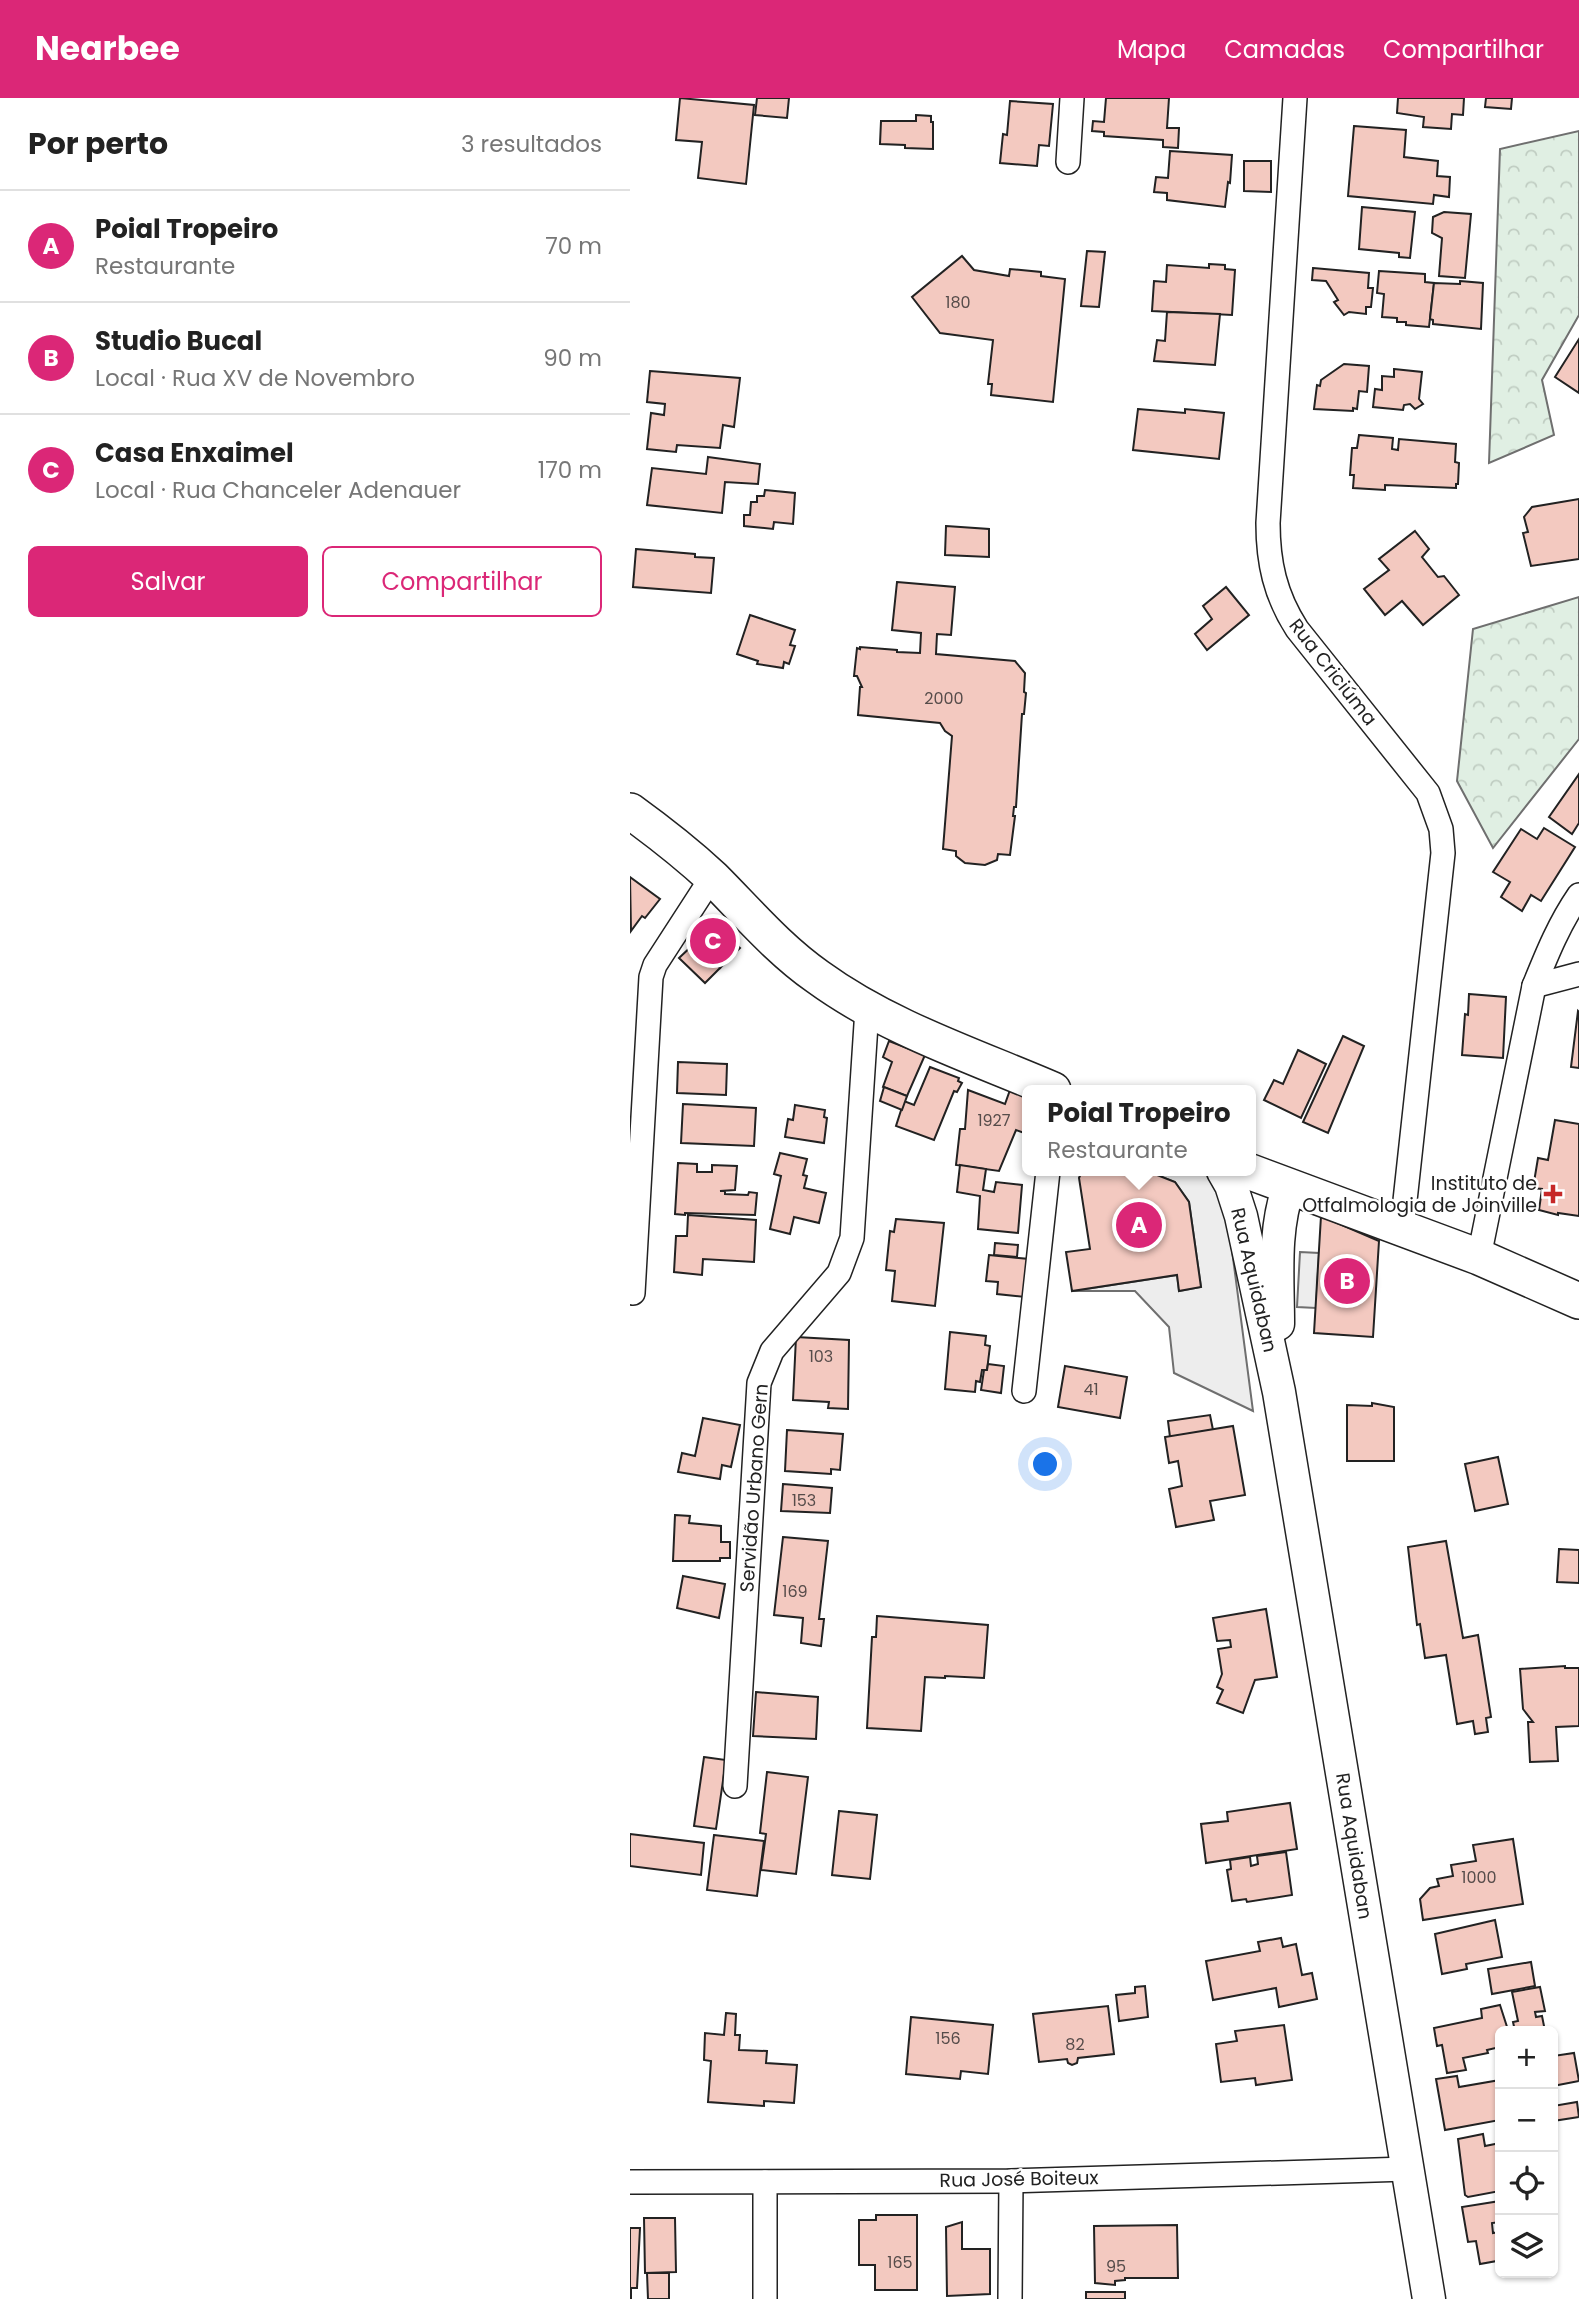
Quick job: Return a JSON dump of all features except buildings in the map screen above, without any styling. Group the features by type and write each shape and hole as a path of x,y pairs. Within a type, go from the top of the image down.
{"main road":[{"path":"630,811 712,877 789,956 827,984 867,1009 1042,1085"},
{"path":"1256,1174 1479,1257 1579,1301"}],"street":[{"path":"1068,162 1072,98"},
{"name":"Rua Criciúma","path":"1295,98 1268,552 1274,582 1285,610 1297,629 1417,776 1435,808 1442,841 1443,853 1402,1228"},
{"path":"633,1293 651,977 655,965 712,877"},
{"path":"1479,1257 1534,986 1549,948 1579,895"},
{"path":"1534,986 1579,974"},
{"name":"Servidão Urbano Gern","path":"736,1786 759,1383 772,1351 839,1273 852,1238 867,1009"},
{"path":"1024,1391 1047,1176"},
{"name":"Rua Aquidaban","path":"1226,1176 1241,1216 1279,1392 1429,2299"},
{"name":"Rua Aquidaban","path":"1279,1392 1277,1233 1289,1186"},
{"name":"Rua José Boiteux","path":"630,2182 1011,2180 1407,2169"},
{"path":"1010,2299 1011,2180"},
{"path":"765,2182 765,2299"}],"green space":[{"path":"1579,131 1579,315 1542,380 1554,435 1489,463 1500,149"},
{"path":"1579,597 1579,739 1493,848 1457,781 1473,629"}],"shaded area":[{"path":"1160,1176 1215,1176 1224,1189 1253,1411 1174,1373 1169,1327 1135,1291 1072,1291 1177,1275 1179,1291 1201,1287 1189,1202 1175,1182"},
{"path":"1300,1252 1319,1253 1316,1308 1297,1307"}],"place":[{"name":"Casa Enxaimel","path":"713,941"},
{"name":"Instituto de Otfalmologia de Joinville","path":"1553,1194"},
{"name":"Poial Tropeiro","path":"1139,1225"},
{"name":"Studio Bucal","path":"1347,1281"}]}
